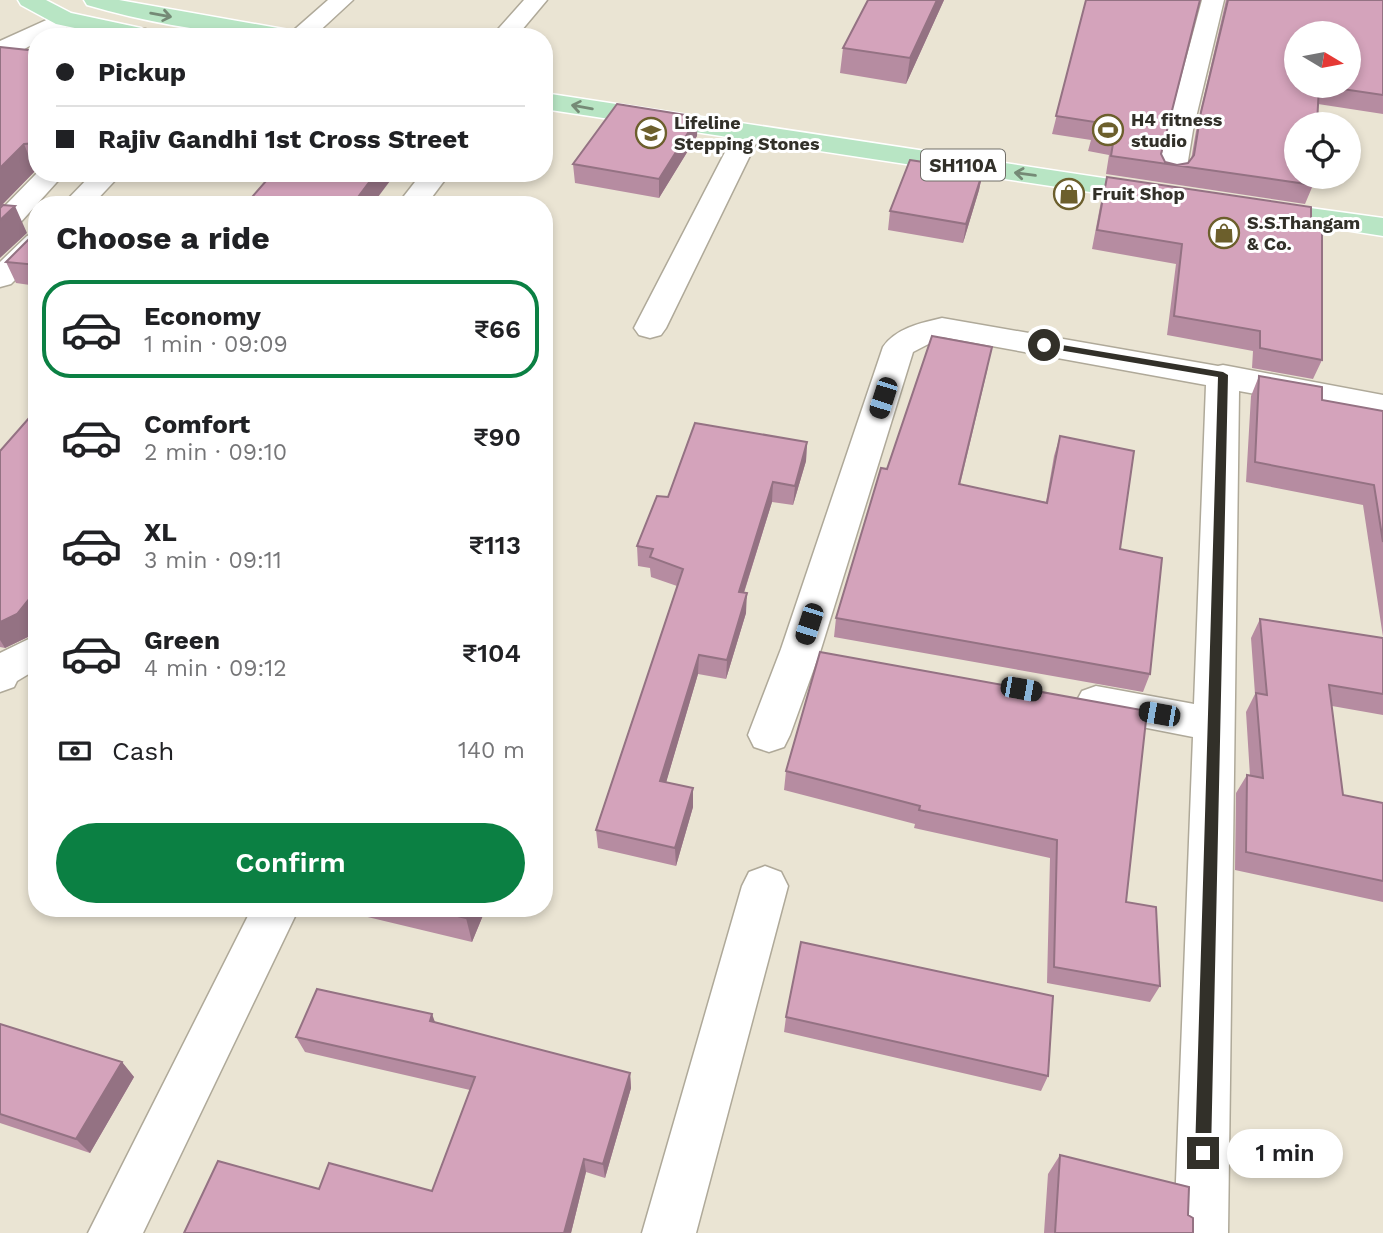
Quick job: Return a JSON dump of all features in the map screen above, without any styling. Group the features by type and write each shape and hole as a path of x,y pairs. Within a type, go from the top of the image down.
{"main road":[{"path":"29,0 64,19 107,28"},
{"path":"95,0 122,8 237,28"},
{"name":"SH110A","path":"553,83 634,106 748,133 1174,185 1198,177"},
{"name":"SH110A","path":"553,102 634,106 1174,185"},
{"path":"1251,185 1383,204"},
{"path":"1231,205 1383,227"}],"street":[{"path":"309,28 342,0"},
{"path":"511,28 536,0"},
{"path":"1174,185 1180,130 1213,0"},
{"path":"46,28 64,19"},
{"path":"0,54 28,37"},
{"path":"0,59 24,61"},
{"path":"650,328 748,133"},
{"path":"30,196 43,182"},
{"path":"85,196 100,182"},
{"path":"418,196 430,182"},
{"path":"0,228 28,198"},
{"path":"0,278 28,251"},
{"path":"769,735 801,649 899,347 923,332 942,327 1223,375 1383,406"},
{"path":"1201,1233 1223,375"},
{"path":"801,649 842,656"},
{"path":"0,676 2,670 28,655"},
{"path":"1063,696 1214,724"},
{"path":"669,1233 765,886"},
{"path":"114,1233 272,917"}],"building":[{"path":"868,0 937,0 910,58 843,48"},
{"path":"1086,0 1200,0 1161,154 1165,162 1177,165 1188,163 1194,155 1201,112 1228,0 1383,0 1383,95 1362,92 1362,21 1284,21 1284,98 1318,98 1318,112 1284,112 1284,181 1111,156 1114,137 1093,133 1095,122 1056,116"},
{"path":"0,47 28,50 28,144 24,144 0,168"},
{"path":"617,104 698,117 659,179 573,164"},
{"path":"910,160 983,171 966,224 890,211"},
{"path":"1107,177 1311,207 1311,220 1322,222 1322,360 1260,348 1260,331 1174,316 1182,244 1097,230"},
{"path":"265,182 369,182 359,196 253,196"},
{"path":"3,205 15,206 0,220 0,208"},
{"path":"28,240 28,264 6,262"},
{"path":"932,336 992,347 959,484 1047,503 1060,436 1134,451 1120,549 1162,558 1150,674 836,618 881,468 887,469"},
{"path":"1259,376 1322,387 1322,400 1383,411 1383,542 1374,485 1255,462"},
{"path":"28,419 28,600 17,614 0,622 0,451"},
{"path":"695,423 807,442 795,486 773,482 739,592 747,593 727,660 699,655 660,781 693,788 675,848 596,830 683,569 650,557 653,549 637,546 657,496 668,497"},
{"path":"1260,619 1383,638 1383,694 1329,685 1343,795 1383,803 1383,881 1246,852 1247,775 1263,778 1256,693 1267,695"},
{"path":"820,652 1147,711 1126,902 1156,907 1160,986 1054,967 1057,840 919,810 920,806 786,771"},
{"path":"801,942 1053,996 1048,1076 786,1017"},
{"path":"317,989 432,1014 430,1021 630,1073 603,1164 584,1159 564,1233 184,1233 218,1161 319,1189 329,1163 432,1191 475,1077 296,1037"},
{"path":"0,1024 122,1062 76,1139 0,1114"},
{"path":"1060,1155 1189,1187 1188,1215 1193,1218 1193,1233 1055,1233"}],"place":[{"name":"H4 fitness studio","path":"1108,130"},
{"name":"Lifeline Stepping Stones","path":"651,133"},
{"name":"Fruit Shop","path":"1069,194"},
{"name":"S.S.Thangam & Co.","path":"1224,233"}],"route":[{"path":"1044,345 1223,375 1203,1153"}]}
